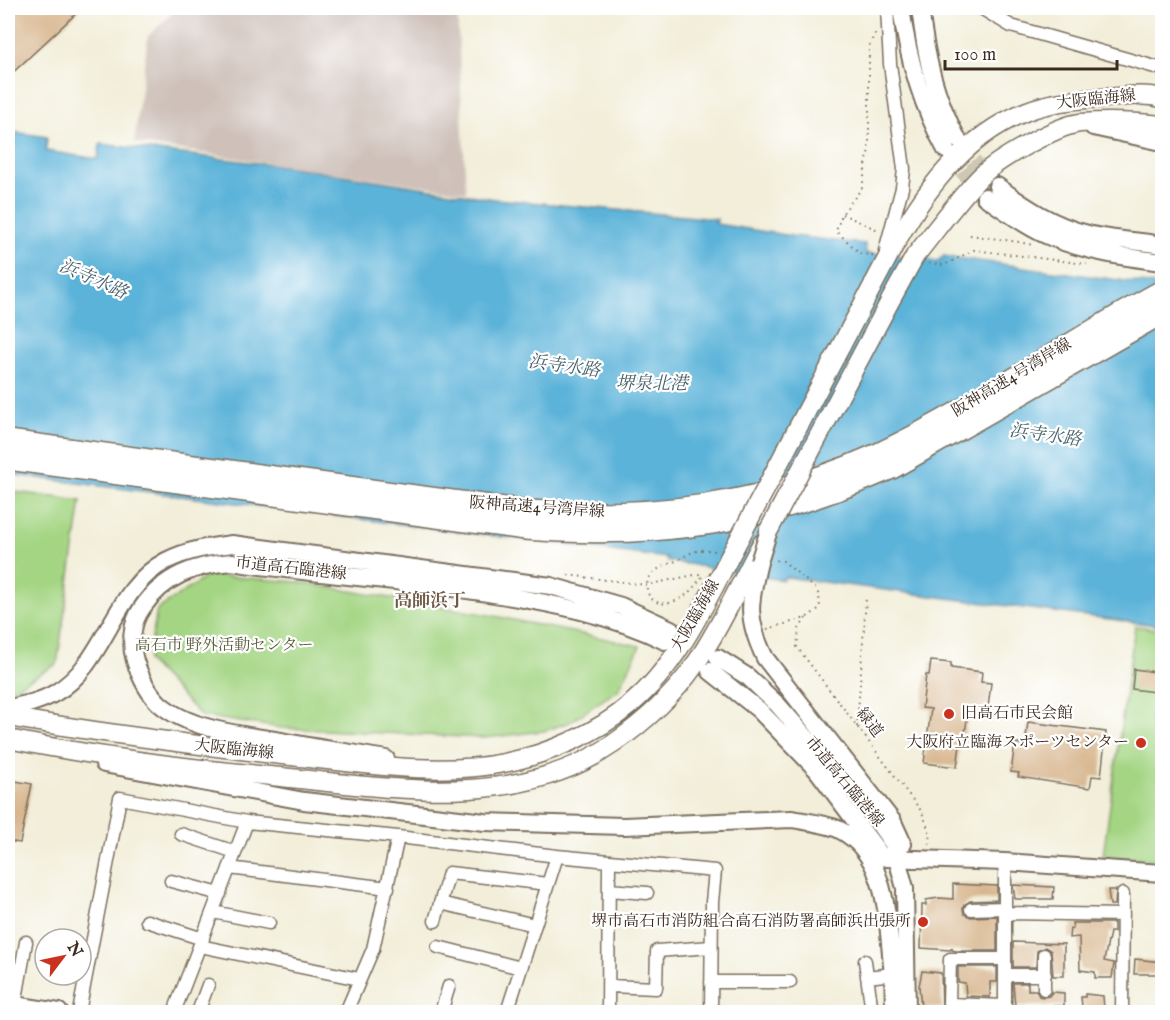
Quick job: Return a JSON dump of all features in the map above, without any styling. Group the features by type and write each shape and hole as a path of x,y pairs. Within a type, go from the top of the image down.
{"highway":[{"name":"阪神高速4号湾岸線","path":"8,441 527,511 595,514 673,511 754,497 820,477 879,453 940,421 1162,291"},
{"name":"阪神高速4号湾岸線","path":"8,459 526,529 591,533 677,529 720,523 804,502 849,487 892,468 1162,313"}],"main road":[{"name":"大阪臨海線","path":"8,717 170,743 336,761 442,768 503,763 556,747 585,734 630,705 682,644 887,252 936,179 962,152 991,130 1027,111 1082,99 1149,95 1162,98"},
{"name":"大阪臨海線","path":"8,741 188,768 400,790 470,789 515,784 582,762 612,745 657,708 694,666 755,562 769,530 915,256 981,176 1015,151 1077,123 1137,122 1162,125"}],"street":[{"path":"887,8 890,64 904,169 902,188 887,252"},
{"path":"901,8 906,44 920,97 931,124 952,145 934,88 920,8"},
{"path":"981,8 1011,26 1162,69"},
{"path":"1077,123 1162,142"},
{"path":"1162,245 1088,234 1052,221 991,191 1018,219 1051,237 1093,251 1162,262"},
{"name":"市道高石臨港線","path":"8,708 35,702 57,692 70,681 85,665 128,595 152,570 183,553 232,544 551,586 621,606 668,635 543,601 447,586 232,562 197,566 178,575 150,598 140,611 131,638 133,655 140,675 160,704 176,715 221,731 442,768"},
{"path":"755,562 751,619 755,636 765,658 893,822 903,841 895,859 905,888 907,1012"},
{"name":"市道高石臨港線","path":"714,664 817,770 895,859 891,896 894,1012"},
{"path":"8,741 85,761 304,801 484,822 624,826 792,819 818,823 838,829 857,843 873,862 883,890 893,974 867,976"},
{"path":"79,1012 120,798 247,822 715,871 711,947 711,1012"},
{"path":"174,1012 247,822"},
{"path":"181,834 235,852"},
{"path":"346,1012 373,949 398,837"},
{"path":"507,1012 557,856"},
{"path":"895,859 1005,862 1162,873"},
{"path":"608,1012 609,861"},
{"path":"1005,862 1005,910 1005,959 1005,1009 949,1004 950,959 1005,959"},
{"path":"229,868 388,888"},
{"path":"435,921 449,873 548,884"},
{"path":"171,881 219,894"},
{"path":"609,891 647,893"},
{"path":"1122,1012 1123,894"},
{"path":"440,903 535,925"},
{"path":"970,909 1123,915"},
{"path":"213,912 269,923"},
{"path":"147,921 201,942 359,979"},
{"path":"26,942 11,1004 59,1012"},
{"path":"438,947 521,968"},
{"path":"609,986 656,988 657,951 711,947"},
{"path":"1044,955 1044,989"},
{"path":"865,961 872,1012"},
{"path":"1005,975 1045,975"},
{"path":"711,982 790,982"},
{"path":"198,1012 208,985"},
{"path":"441,1012 449,987"}],"path":[{"path":"836,231 842,214 862,188 869,149 868,46 879,27"},
{"path":"842,214 881,231"},
{"path":"970,235 1019,242"},
{"path":"974,250 1097,266"},
{"path":"692,590 675,601 660,603 646,590 646,584 704,573"},
{"path":"764,630 806,618 819,608 819,595 815,588"},
{"path":"856,727 866,598"},
{"name":"緑道","path":"806,618 799,629 797,646 922,812 929,831 930,844"}],"shaded area":[{"path":"178,8 457,8 466,192 134,143 148,36"}],"green space":[{"path":"8,491 81,501 57,664 8,692"},
{"name":"高石市 野外活動センター","path":"209,575 298,582 494,616 640,646 619,689 570,722 544,731 484,738 282,728 201,716 148,661 157,610"},
{"name":"大阪府立臨海スポーツセンター","path":"1135,626 1162,630 1162,860 1103,856"}],"water":[{"name":"堺泉北港","path":"8,126 13,132 47,137 46,151 98,159 100,144 290,167 495,199 717,219 716,224 865,244 866,253 938,261 943,256 1162,286 1162,626 785,577 783,580 667,561 667,558 8,474"}],"building":[{"path":"8,8 82,8 8,77"},
{"name":"旧高石市民会館","path":"931,661 951,663 951,668 982,672 981,682 991,683 987,716 968,713 957,767 924,763 931,709 922,708 926,675 929,675"},
{"path":"1134,669 1162,673 1162,693 1132,689"},
{"path":"1028,722 1106,732 1101,777 1092,776 1090,788 1018,777 1019,773 1011,772 1015,743 1025,745"},
{"path":"10,780 32,784 20,843 8,841 8,785"},
{"path":"953,884 997,886 997,900 970,901 964,905 963,909 964,914 971,917 997,916 997,951 921,948 922,905 926,905 926,900 953,899"},
{"path":"1013,885 1054,887 1053,899 1015,899"},
{"path":"1108,890 1116,890 1115,905 1110,905"},
{"path":"1072,923 1114,923 1114,932 1110,932 1104,961 1114,963 1112,978 1095,978 1095,972 1080,970 1079,937 1069,938 1070,928 1073,929"},
{"path":"1013,942 1064,944 1064,976 1053,976 1051,951 1045,947 1037,951 1036,967 1013,967"},
{"path":"1135,959 1162,962 1162,974 1134,974"},
{"path":"958,967 997,967 997,982 990,982 990,997 966,996 965,983 958,982"},
{"path":"922,971 941,973 942,1008 921,1008 919,986"},
{"path":"1013,983 1028,983 1028,990 1036,990 1039,996 1043,997 1049,996 1052,992 1064,993 1064,1006 1015,1006"},
{"path":"1085,994 1103,996 1104,1009 1082,1007 1081,997 1085,997"}],"tunnel":[{"path":"959,141 994,183"},
{"path":"947,152 982,194"}],"place":[{"name":"旧高石市民会館","path":"949,714"},
{"name":"大阪府立臨海スポーツセンター","path":"1141,743"},
{"name":"堺市高石市消防組合高石消防署高師浜出張所","path":"923,922"}],"district":[{"name":"高師浜丁","path":"430,601"}],"water label":[{"name":"浜寺水路","path":"93,280"},
{"name":"浜寺水路","path":"564,367"},
{"name":"浜寺水路","path":"1045,436"}]}
